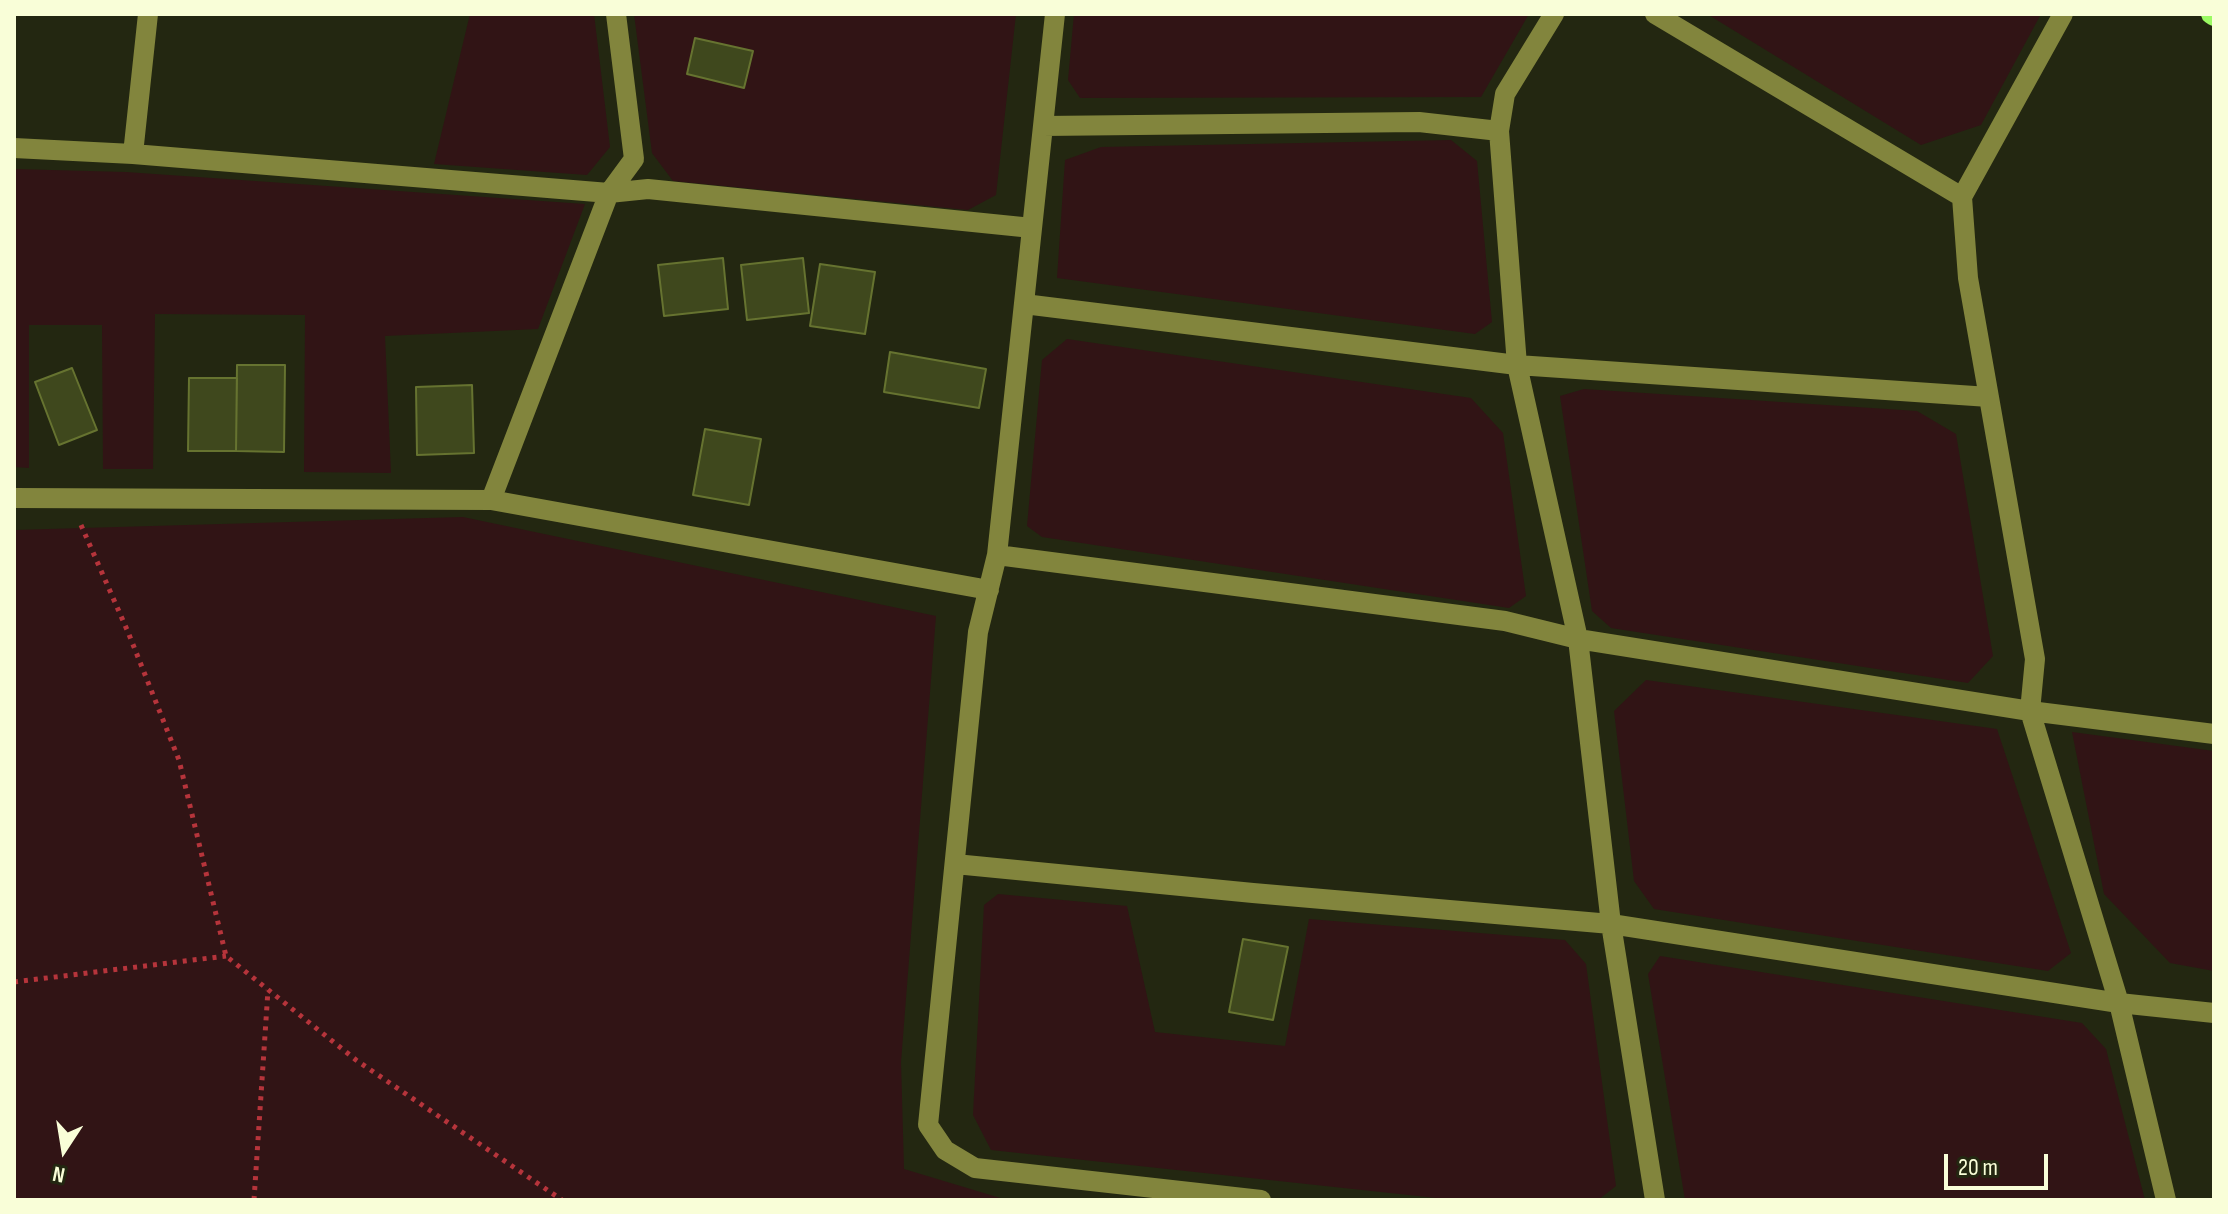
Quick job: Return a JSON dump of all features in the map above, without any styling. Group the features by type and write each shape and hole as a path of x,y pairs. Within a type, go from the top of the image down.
{"street":[{"path":"133,154 148,14"},
{"path":"491,500 609,193 634,159 616,14"},
{"path":"1055,14 997,555 978,632 928,1125 945,1150 975,1168 1253,1200"},
{"path":"1554,14 1505,94 1499,131 1517,365 1578,639 1611,924 1655,1200"},
{"path":"1655,14 1962,197"},
{"path":"2063,14 1962,197 1968,278 2035,659 2030,711 2119,1003 2166,1200"},
{"path":"1043,126 1419,122 1499,131"},
{"path":"14,148 133,154 609,193 648,189 1032,228"},
{"path":"1024,304 1517,365 1989,397"},
{"path":"14,498 491,500 989,590"},
{"path":"997,555 1505,621 1578,639 2030,711 2214,734"},
{"path":"955,864 1611,924 2119,1003 2214,1013"}],"path":[{"path":"70,499 179,760 226,956 356,1060 562,1200"},
{"path":"14,982 226,956"},
{"path":"254,1200 268,990"}],"shaded area":[{"path":"470,14 594,14 610,147 587,175 434,164"},
{"path":"634,14 1016,14 996,195 968,210 673,181 652,153"},
{"path":"1074,14 1529,14 1481,97 1080,98 1068,80"},
{"path":"1707,14 2041,14 1981,125 1921,145"},
{"path":"1451,140 1477,161 1492,322 1475,334 1057,278 1065,160 1101,147"},
{"path":"14,169 126,172 585,204 538,329 385,336 391,473 304,472 305,315 155,314 153,469 103,469 102,325 29,325 29,468 14,467"},
{"path":"1067,339 1471,398 1503,433 1526,596 1509,608 1042,537 1027,526 1042,360"},
{"path":"1584,389 1917,411 1956,434 1993,656 1968,683 1611,628 1592,611 1560,396"},
{"path":"463,517 936,616 901,1062 904,1169 1007,1200 14,1200 14,530"},
{"path":"1646,680 1997,729 2071,953 2048,971 1654,909 1634,881 1614,711"},
{"path":"2072,732 2214,751 2214,971 2170,963 2104,894"},
{"path":"998,894 1127,906 1155,1032 1285,1046 1309,919 1565,940 1586,964 1616,1186 1598,1200 1455,1200 991,1150 973,1115 984,905"},
{"path":"1660,956 2082,1023 2106,1049 2145,1200 1685,1200 1648,974"}],"building":[{"path":"695,38 753,51 744,88 687,74"},
{"path":"723,258 728,309 664,316 658,265"},
{"path":"803,258 809,313 747,320 741,265"},
{"path":"820,264 875,272 865,334 810,326"},
{"path":"890,352 986,369 979,408 884,392"},
{"path":"237,365 285,365 284,452 236,451"},
{"path":"72,368 97,430 59,445 35,382"},
{"path":"189,378 237,378 236,451 188,451"},
{"path":"472,385 474,453 417,455 416,387"},
{"path":"705,429 761,439 749,505 693,495"},
{"path":"1243,939 1288,947 1273,1020 1229,1012"}]}
